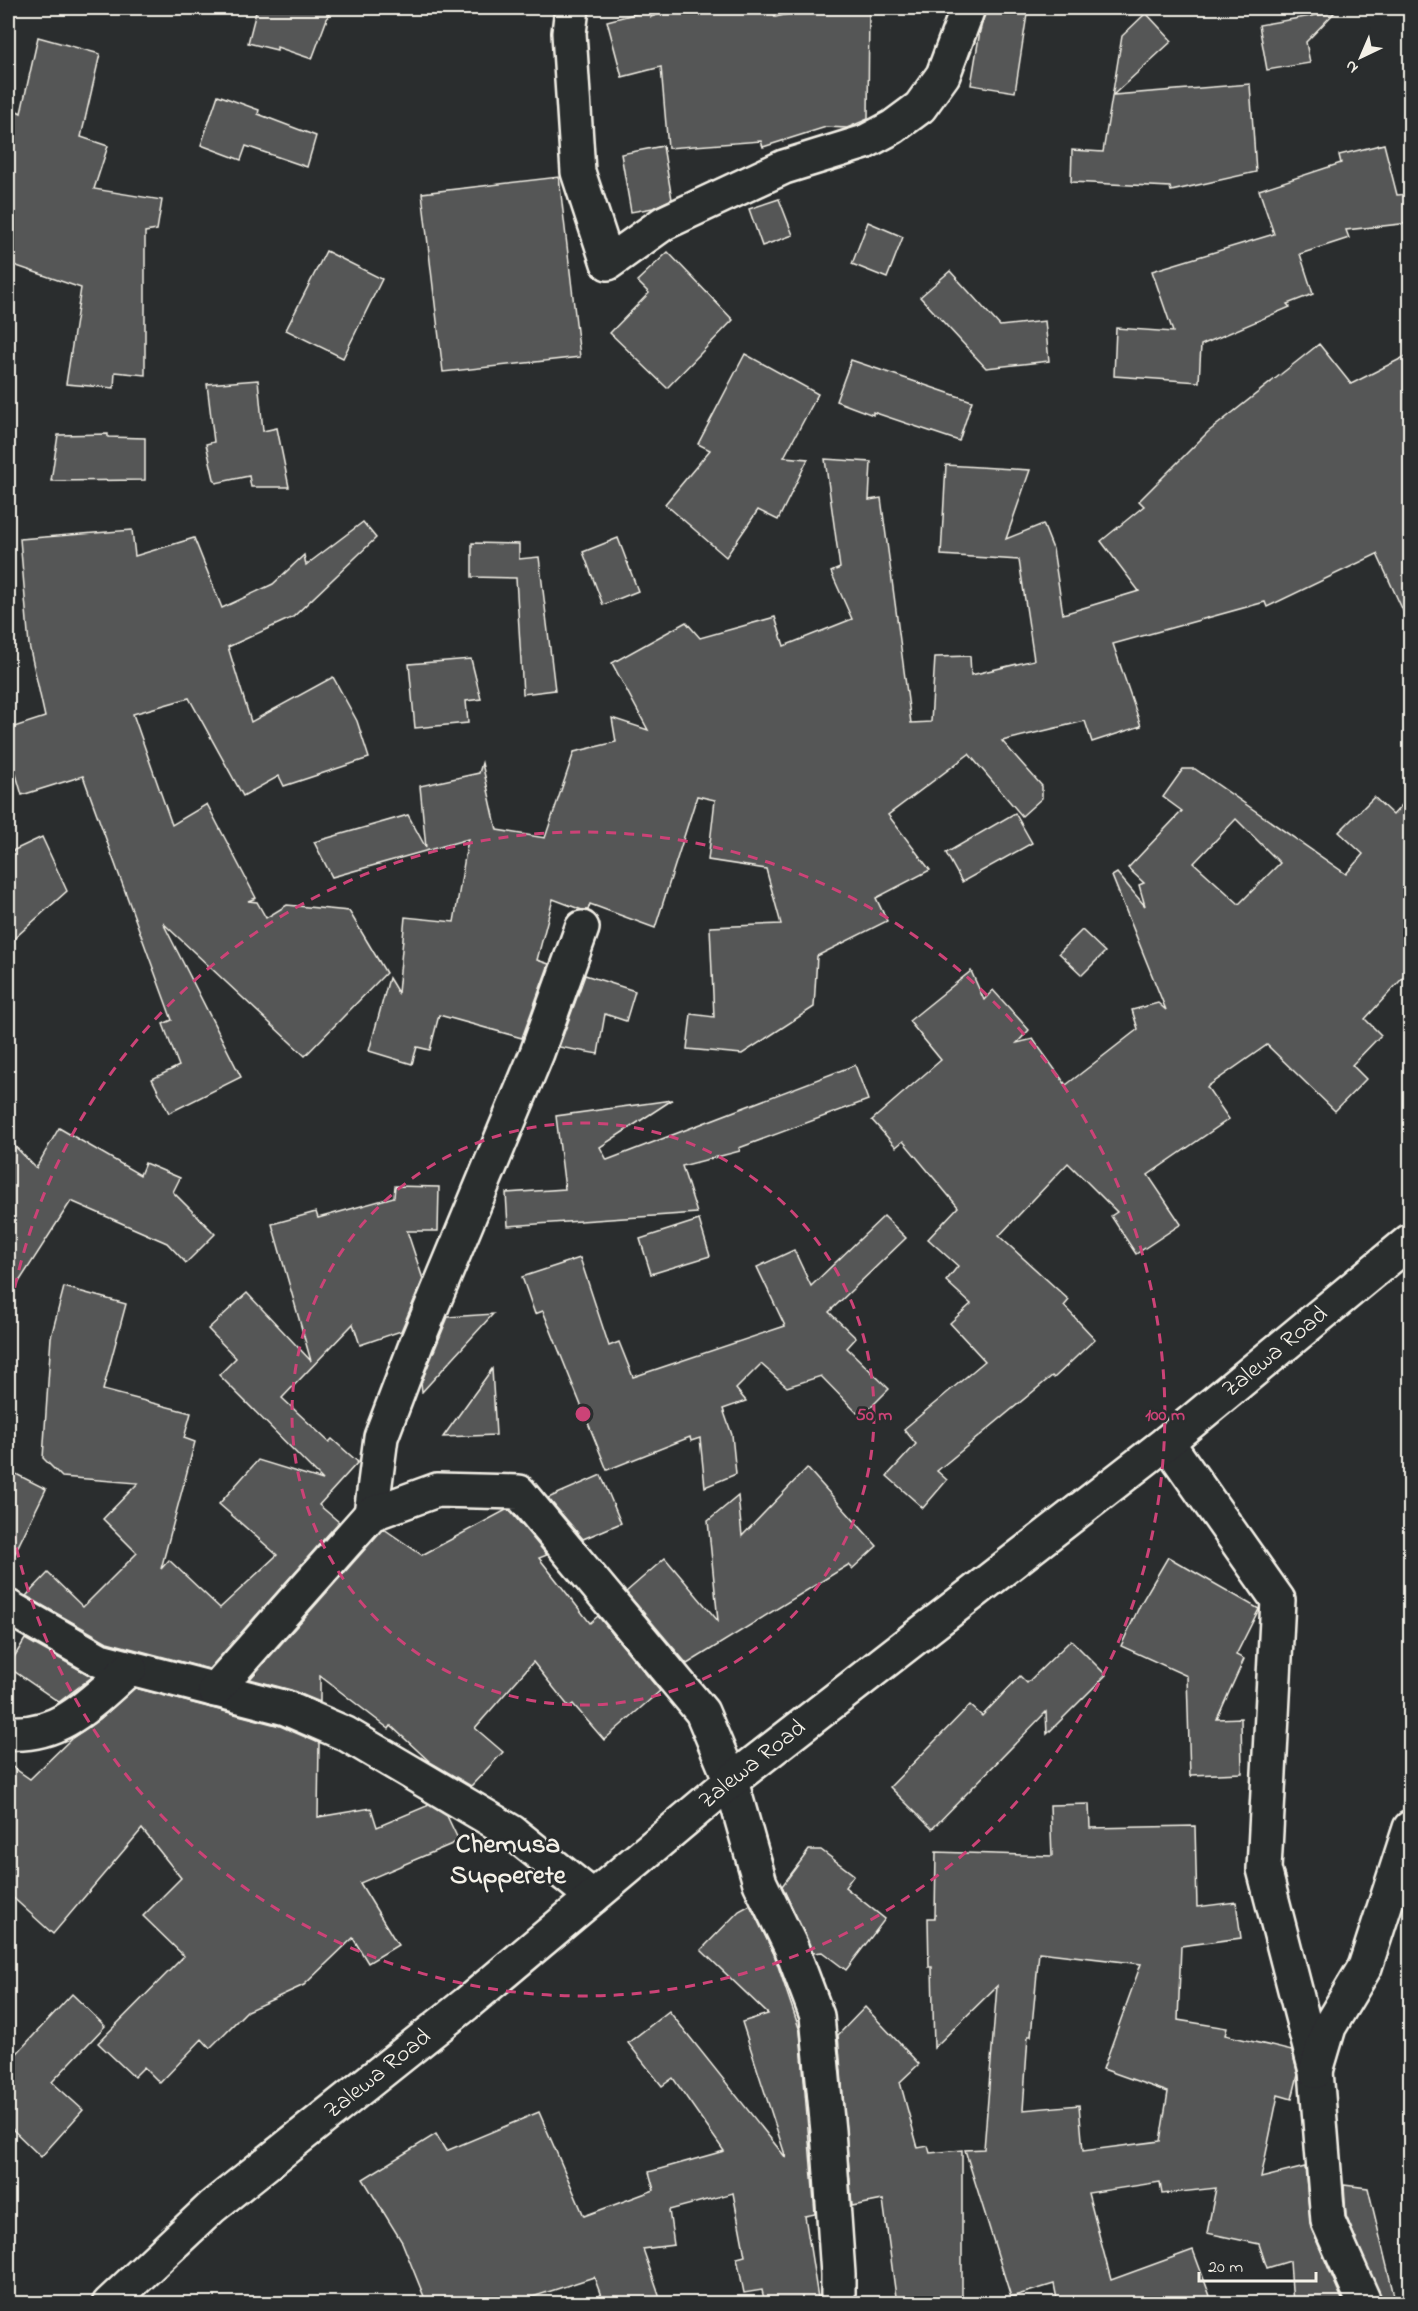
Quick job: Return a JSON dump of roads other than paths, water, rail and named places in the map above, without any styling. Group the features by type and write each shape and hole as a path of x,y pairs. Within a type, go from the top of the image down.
{"main road":[{"path":"572,8 569,33 578,172 608,262 664,223 784,167 865,142 893,127 920,107 944,75 968,8"},
{"path":"371,1515 381,1437 417,1342 537,1053 582,928"},
{"name":"Zalewa Road","path":"109,2304 212,2207 466,2004 731,1781 1167,1442 1410,1241"},
{"path":"1167,1442 1278,1600 1264,1869 1316,2071 1328,2221 1365,2304"},
{"path":"215,1690 371,1515 437,1490 519,1492 702,1712 731,1781 760,1883 791,1947 817,2016 829,2142 838,2304"},
{"path":"8,1607 85,1653 115,1666 286,1708 346,1734 512,1832 593,1897"},
{"path":"8,1733 42,1732 62,1723 130,1668"},
{"path":"1316,2071 1329,2027 1365,1967 1410,1828"}],"district":[{"name":"Chemusa Supperete","path":"508,1860"}]}
